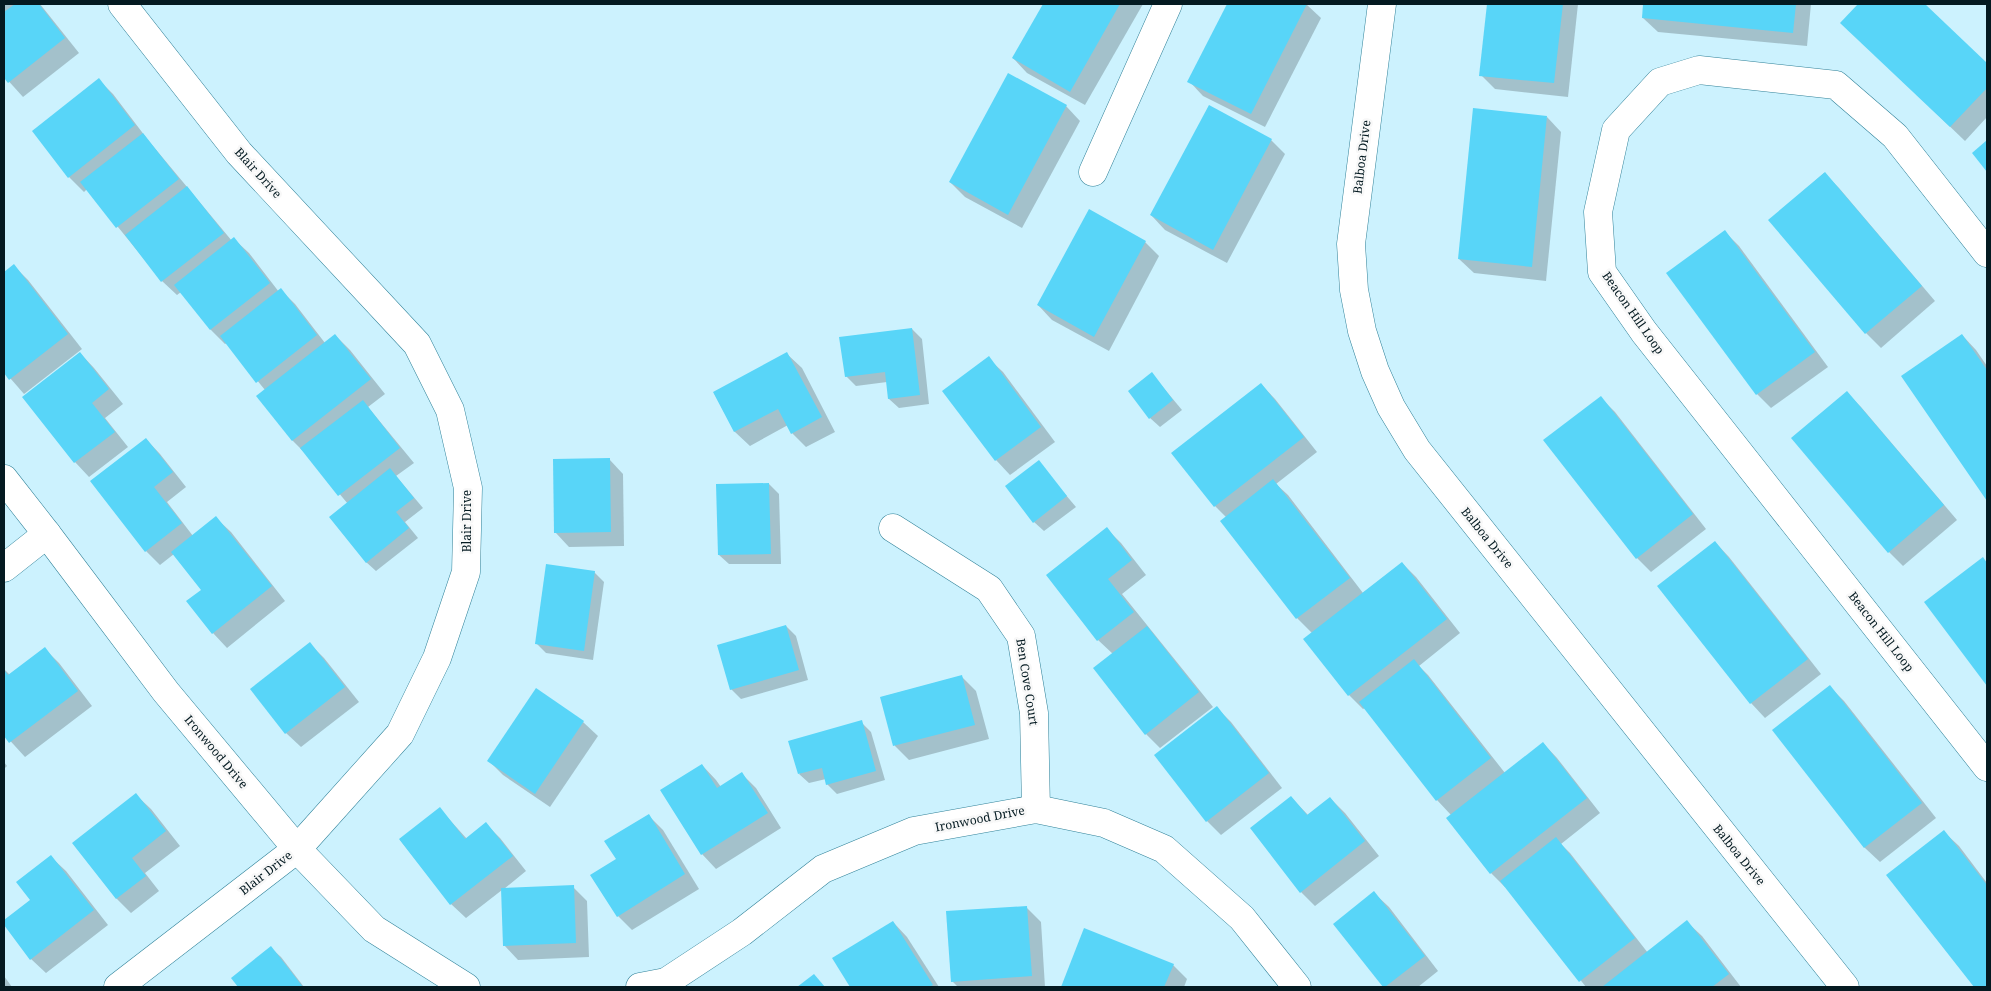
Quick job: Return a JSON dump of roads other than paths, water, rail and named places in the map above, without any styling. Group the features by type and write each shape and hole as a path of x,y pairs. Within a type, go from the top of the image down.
{"street":[{"name":"Blair Drive","path":"118,987 297,849 400,734 436,658 466,572 468,488 450,410 417,344 239,153 122,4"},
{"path":"1093,172 1168,4"},
{"name":"Balboa Drive","path":"1382,4 1351,244 1354,290 1362,331 1376,372 1391,407 1417,450 1844,987"},
{"name":"Beacon Hill Loop","path":"1987,253 1895,136 1836,85 1719,72 1699,70 1660,82 1616,130 1598,212 1602,272 1607,280 1644,332 1987,767"},
{"name":"Ironwood Drive","path":"4,479 48,534 166,692 297,849 374,929 466,987"},
{"name":"Ben Cove Court","path":"893,528 989,589 1021,636 1034,714 1036,809"},
{"path":"4,568 48,534"},
{"name":"Ironwood Drive","path":"640,987 666,982 742,932 823,868 914,831 1036,809 1104,823 1164,849 1242,918 1297,987"}]}
